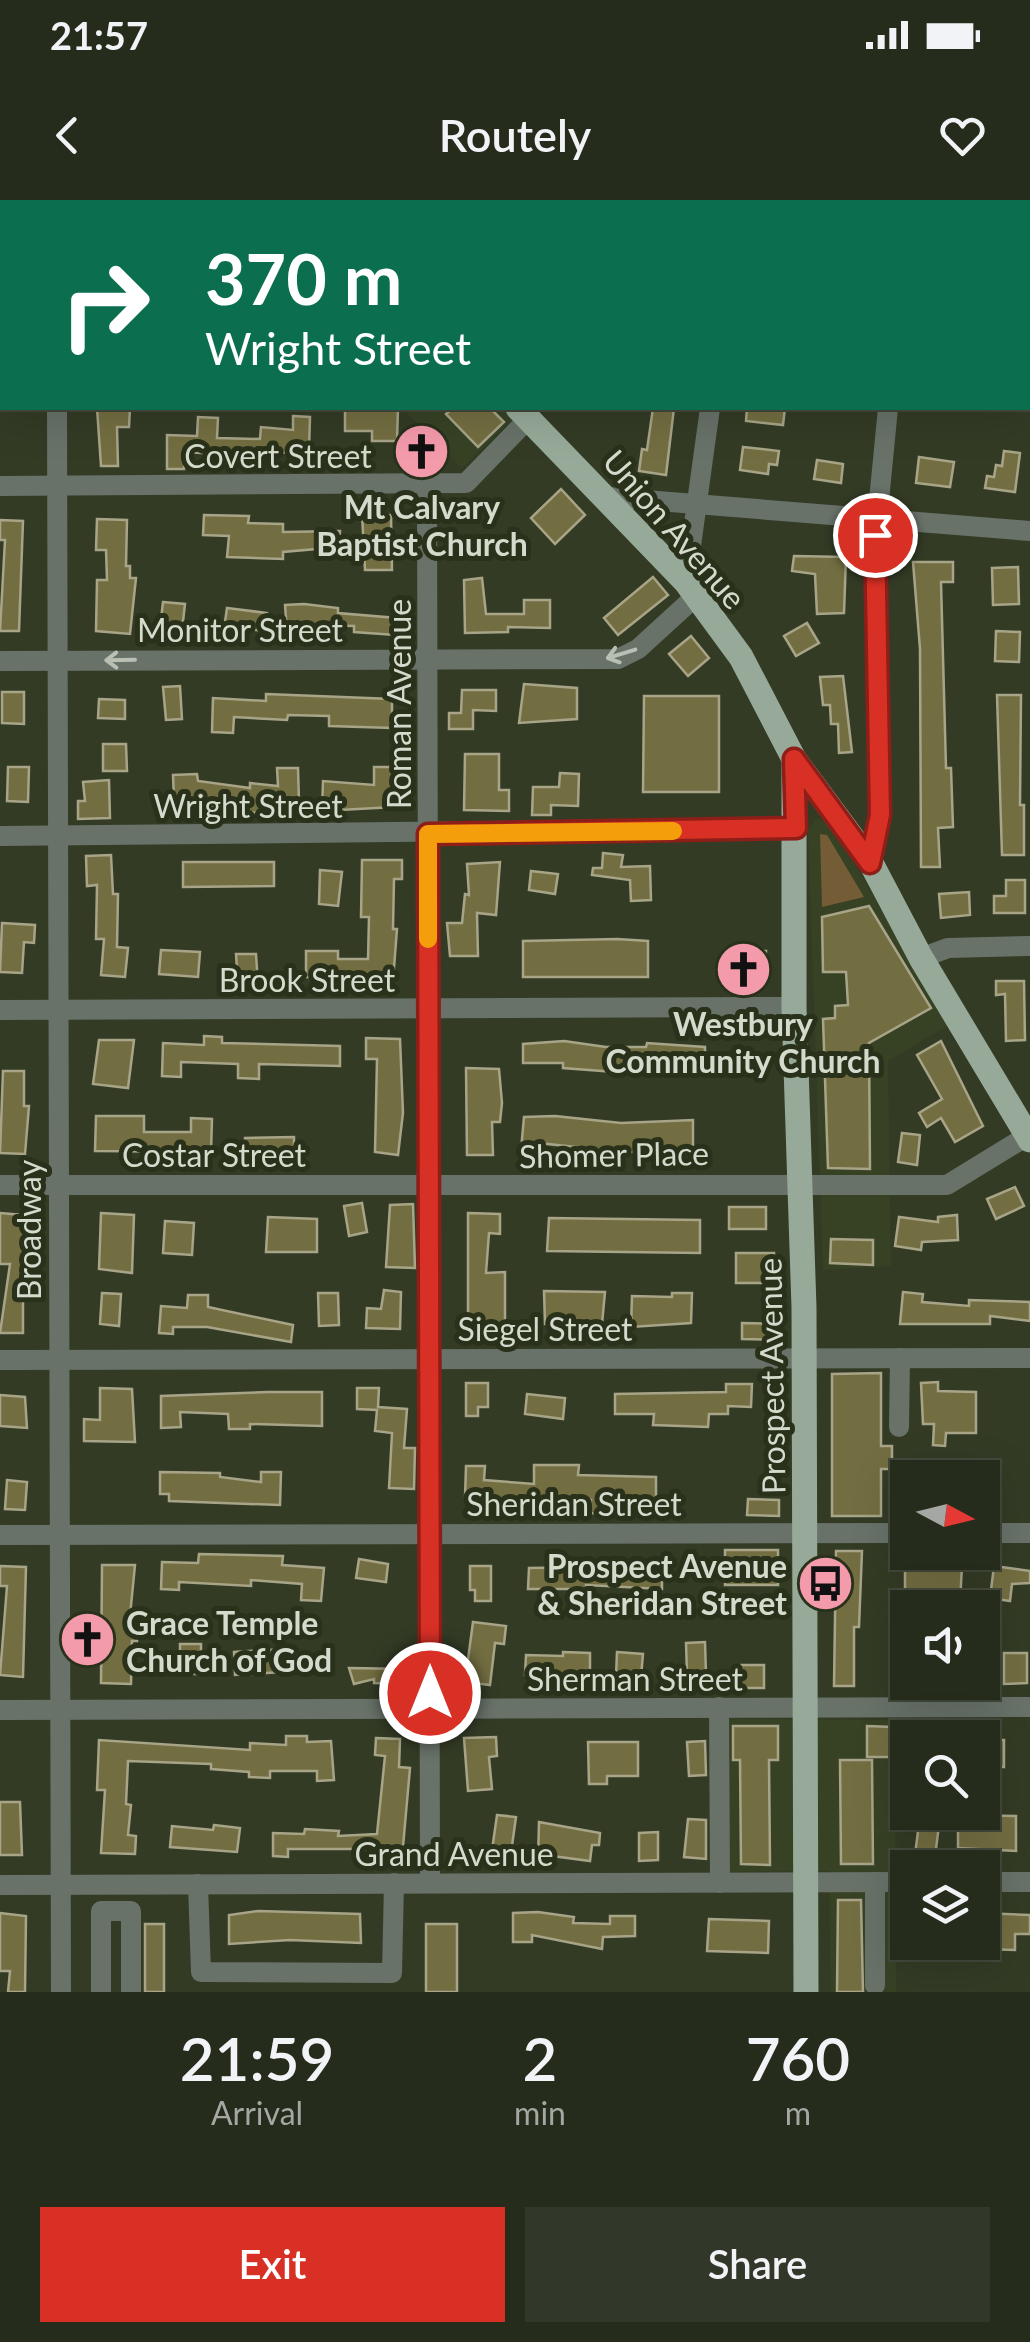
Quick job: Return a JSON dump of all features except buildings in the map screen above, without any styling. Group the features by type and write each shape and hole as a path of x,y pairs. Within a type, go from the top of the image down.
{"main road":[{"name":"Union Avenue","path":"526,411 691,589 740,658 794,759 870,863 920,958 1028,1138"},
{"name":"Prospect Avenue","path":"794,759 794,1007 804,1358 806,1992"}],"street":[{"name":"Broadway","path":"56,410 61,1992"},
{"path":"691,589 710,410"},
{"path":"870,863 880,815 876,520 888,410"},
{"name":"Covert Street","path":"0,486 466,483 526,411"},
{"name":"Roman Avenue","path":"427,484 430,1883"},
{"path":"608,497 1030,531"},
{"name":"Monitor Street","path":"0,661 618,659 638,648 691,589"},
{"name":"Wright Street","path":"0,836 796,828"},
{"path":"920,958 948,948 1030,946"},
{"name":"Brook Street","path":"0,1010 794,1007"},
{"name":"Shomer Place","path":"429,1184 946,1185 1028,1138"},
{"name":"Costar Street","path":"0,1186 429,1184"},
{"path":"899,1427 900,1358"},
{"name":"Siegel Street","path":"0,1360 1030,1358"},
{"name":"Sheridan Street","path":"0,1535 890,1533"},
{"path":"1000,1533 1030,1533"},
{"path":"719,1707 720,1883"},
{"name":"Sherman Street","path":"0,1710 1030,1707"},
{"path":"874,1882 874,1985"},
{"name":"Grand Avenue","path":"0,1885 890,1882"},
{"path":"1000,1882 1030,1882"},
{"path":"198,1884 201,1972 392,1973 394,1883"},
{"path":"101,1992 101,1911 131,1910 131,1992"},
{"path":"61,1967 99,1967"}],"shaded area":[{"path":"404,410 510,410 517,416 462,468"},
{"path":"817,818 832,824 947,1026 888,1061 891,1266 823,1270 808,830"},
{"path":"820,834 827,835 864,897 822,907"},
{"path":"712,1719 895,1720 890,1720 890,1830 895,1830 895,1850 890,1850 890,1960 896,1960 896,1992 831,1992 829,1871 716,1872"}],"slow traffic":[{"path":"428,939 428,834 673,831"}],"place":[{"name":"Mt Calvary Baptist Church","path":"422,452"},
{"name":"Westbury Community Church","path":"743,969"},
{"name":"Prospect Avenue & Sheridan Street","path":"826,1583"},
{"name":"Grace Temple Church of God","path":"87,1640"}],"route":[{"path":"430,1693 428,834 796,828 794,759 870,863 880,815 875,535"}]}
